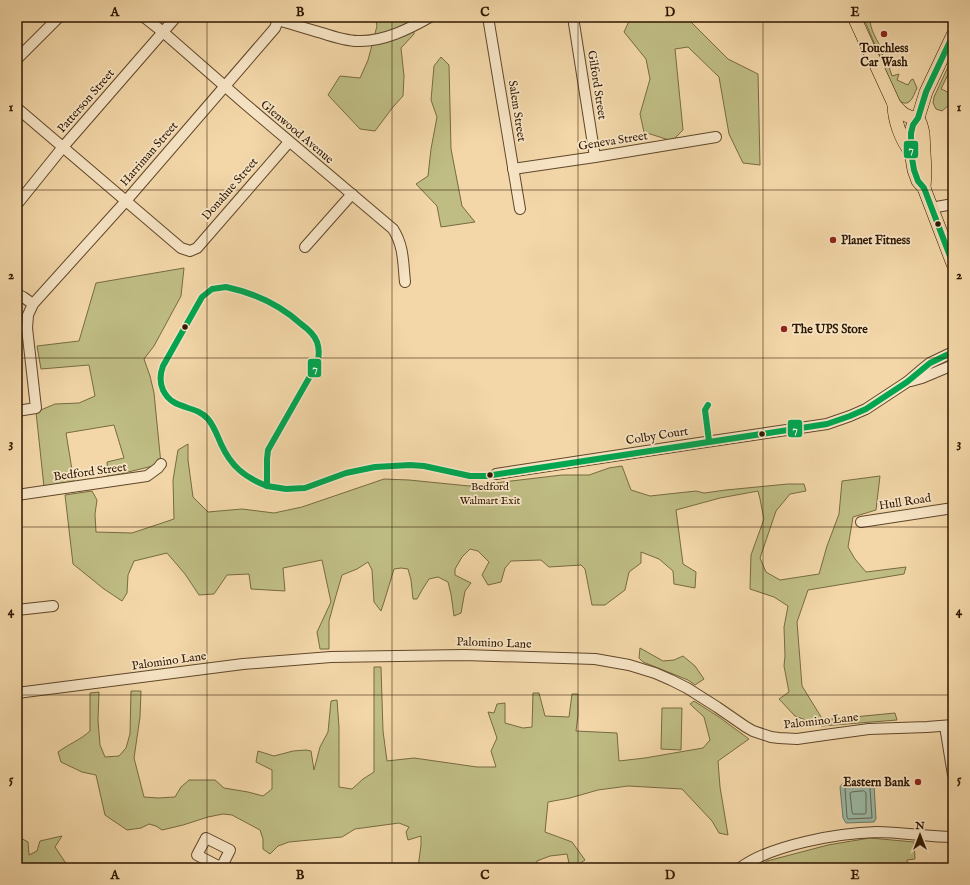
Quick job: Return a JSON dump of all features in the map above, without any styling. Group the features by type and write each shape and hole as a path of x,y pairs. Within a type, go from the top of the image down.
{"main road":[{"path":"854,17 894,104 906,116 918,118"},
{"path":"953,35 926,92 918,118 912,129 911,152 914,170 918,181 924,188 953,264"},
{"path":"894,104 896,120 902,139 911,152"},
{"path":"918,118 923,133 925,172 924,188"}],"street":[{"path":"17,59 59,17"},
{"name":"Glenwood Avenue","path":"144,17 393,229 401,245 405,282"},
{"name":"Patterson Street","path":"18,203 63,147 176,17"},
{"path":"278,18 341,39 358,41 402,32 430,17"},
{"name":"Salem Street","path":"488,17 520,209"},
{"name":"Gilford Street","path":"573,17 595,157"},
{"name":"Harriman Street","path":"33,304 125,202 275,28 278,18"},
{"path":"17,108 125,202"},
{"name":"Geneva Street","path":"513,169 716,137"},
{"name":"Donahue Street","path":"125,202 181,248 190,251 197,248 289,142"},
{"path":"306,247 352,194"},
{"path":"931,208 953,204"},
{"path":"17,294 33,304 28,315 27,328 36,408 17,411"},
{"name":"Colby Court","path":"496,474 827,424 866,409 907,382 930,364 953,352"},
{"name":"Colby Court","path":"907,382 922,378 953,365"},
{"name":"Bedford Street","path":"17,496 147,476 161,464"},
{"name":"Hull Road","path":"861,522 953,508"},
{"path":"17,610 53,606"},
{"name":"Palomino Lane","path":"17,693 243,664 331,657 464,655 595,659 629,665 655,673 671,680 687,688 746,727 770,737 797,739 870,729 949,725"},
{"path":"949,725 953,775"},
{"path":"740,868 757,858 774,851 831,837 876,832 953,837"}],"shaded area":[{"path":"375,17 413,17 414,34 401,48 404,76 403,96 375,131 360,129 328,95 340,76 360,78 368,60 377,26"},
{"path":"631,17 686,17 728,59 758,74 760,165 743,163 729,134 719,77 688,47 675,49 683,130 672,141 644,132 640,114 650,79 646,59 624,32"},
{"path":"863,17 870,17 872,30 883,52 880,56"},
{"path":"953,56 953,66 941,89 949,93 952,96 952,99 942,111 936,109 933,103 934,97"},
{"path":"441,57 449,65 451,149 462,206 475,222 441,227 437,206 416,184 428,176 437,117 431,100 434,66"},
{"path":"891,64 893,66 889,67 892,76 899,74 897,80 908,85 913,79 917,88 909,102 905,103 900,101 889,84 883,68 886,65"},
{"path":"184,268 181,296 154,346 144,359 154,393 161,464 108,477 107,462 124,458 114,425 66,433 74,482 44,487 36,412 55,404 79,403 95,396 89,365 41,369 37,346 79,341 96,283"},
{"path":"188,444 188,460 193,497 208,512 242,509 274,513 302,507 384,479 469,486 562,475 589,475 609,468 622,466 631,490 650,496 696,491 704,493 788,484 804,484 806,491 790,494 776,511 760,558 766,572 780,580 819,574 827,546 839,514 842,481 880,476 876,510 853,517 848,547 855,559 866,572 906,567 904,574 808,590 797,622 802,686 823,720 895,713 897,720 822,726 795,716 779,699 789,692 784,666 784,627 788,606 774,597 750,589 751,555 764,519 758,491 720,498 676,510 683,564 696,572 695,588 674,584 673,571 659,559 641,552 641,563 629,572 625,590 605,605 592,605 585,569 581,565 549,567 541,560 511,561 505,568 501,582 488,585 482,575 489,562 478,551 470,549 462,557 455,569 455,575 471,583 465,591 461,613 454,616 448,582 438,577 429,579 417,599 413,599 408,569 394,569 381,611 374,602 372,570 368,562 357,569 342,575 329,621 329,649 320,649 317,632 331,602 322,560 283,568 285,591 251,589 249,574 227,575 214,594 199,595 185,574 167,553 134,561 128,575 127,593 122,601 104,589 73,564 65,495 92,491 97,500 95,514 96,532 132,533 174,519 173,480 178,450"},
{"path":"640,648 663,661 674,660 683,656 695,666 704,679 695,685 688,680 643,662 639,658"},
{"path":"374,667 381,667 383,731 387,761 414,758 477,767 496,767 491,751 497,738 488,712 494,713 497,704 505,703 505,723 523,728 532,727 533,693 539,693 545,716 569,717 572,694 578,694 576,731 617,733 619,761 703,748 710,740 704,717 690,704 694,701 749,739 718,761 720,787 728,835 719,833 712,821 682,789 628,786 598,790 570,798 548,802 545,832 572,842 585,860 573,868 570,868 567,854 550,856 537,861 536,868 418,868 421,836 408,840 406,832 409,827 399,823 355,829 342,837 289,842 278,846 270,854 263,849 263,839 260,830 232,815 223,814 208,817 162,830 149,824 141,828 127,830 105,815 96,775 82,772 61,762 58,752 90,731 90,693 99,692 98,720 100,745 105,757 119,756 126,748 130,734 131,691 141,691 140,717 134,758 144,797 175,797 181,787 189,780 215,780 224,788 263,796 272,789 272,770 256,762 258,751 274,756 293,751 311,751 314,770 320,747 328,732 331,701 337,700 339,727 339,787 352,789 374,772"},
{"path":"662,708 682,708 681,750 661,749"},
{"path":"17,836 28,842 29,855 37,851 40,841 62,836 55,847 67,865 65,868 17,868"},
{"path":"870,838 914,842 915,859 907,860 908,868 756,868 767,861 828,845"}],"water":[{"path":"871,782 874,784 876,819 874,822 846,823 843,818 840,787 842,784"}],"transit line":[{"name":"7","path":"953,35 926,92 918,118 913,125 911,133 911,152 914,170 918,181 924,188 953,264"},
{"name":"7","path":"226,287 246,292 275,305 293,317 310,332 316,339 319,348 317,364 268,450 267,486 259,483 239,470 229,459 208,419 203,414 172,401 167,397 160,381 163,366 202,297 212,289 226,287"},
{"name":"7","path":"267,486 286,489 305,488 346,473 375,467 410,465 424,466 470,476 486,476 827,424 866,409 907,382 930,363 953,352"},
{"name":"7","path":"708,405 705,410 709,441"}],"place":[{"name":"Touchless Car Wash","path":"884,34"},
{"name":"Planet Fitness","path":"833,240"},
{"name":"The UPS Store","path":"784,329"},
{"name":"Bedford Walmart Exit","path":"490,475"},
{"name":"Eastern Bank","path":"918,782"}]}
